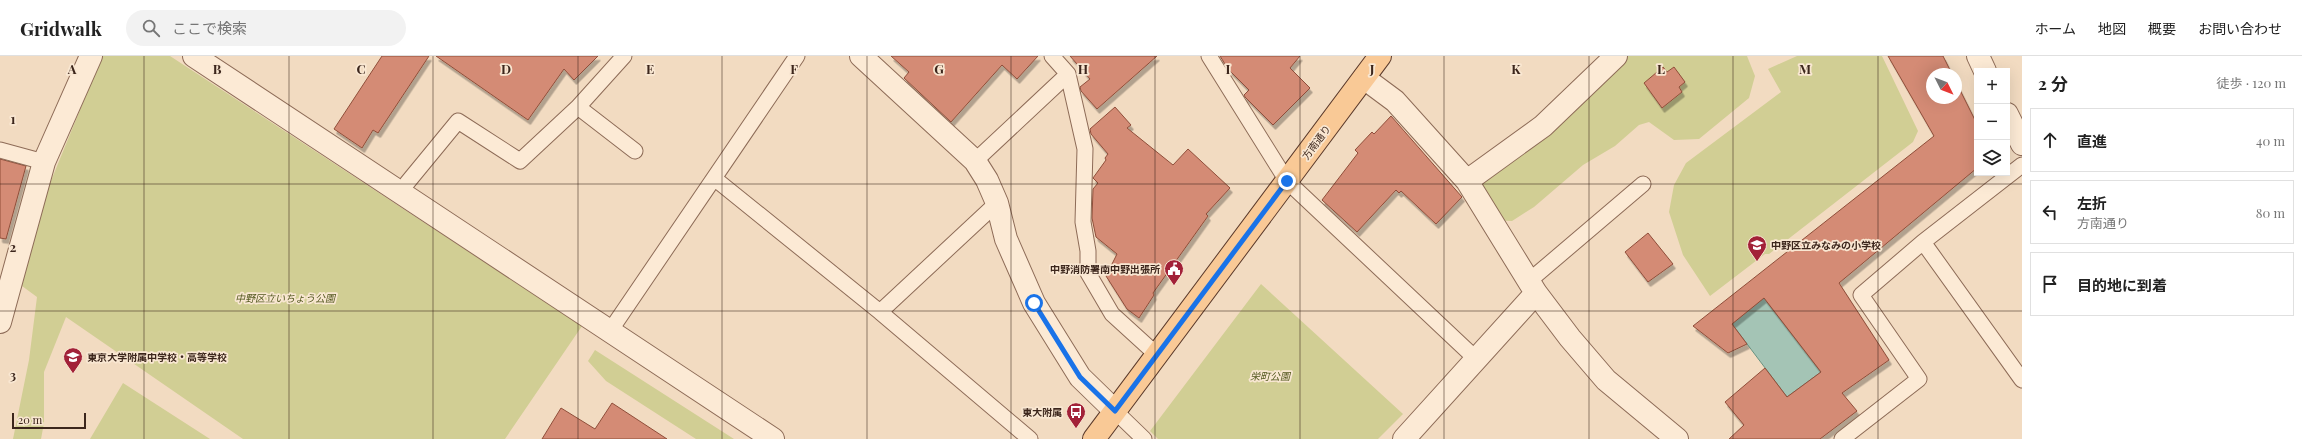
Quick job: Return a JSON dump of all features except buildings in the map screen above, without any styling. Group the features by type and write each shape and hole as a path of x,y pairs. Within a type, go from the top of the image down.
{"main road":[{"name":"方南通り","path":"1094,439 1380,56"}],"street":[{"path":"0,322 44,162 90,56"},
{"path":"861,56 975,162 987,180 998,204 1006,239 1023,263 1034,303 1080,377 1115,411"},
{"path":"1467,181 1544,126 1616,56"},
{"path":"1978,56 1984,68"},
{"path":"207,60 773,439"},
{"path":"1364,78 1395,101 1467,181 1533,287 1570,338 1606,380 1672,437"},
{"path":"2010,120 2022,144"},
{"path":"1404,439 1475,358 1533,287"}],"lane":[{"path":"407,183 458,121 520,161 578,107 624,56"},
{"path":"610,331 797,56"},
{"path":"1052,56 1068,74 1084,149 1083,222 1080,238 1088,251 1088,273 1112,314 1157,356"},
{"path":"1209,56 1287,181 1475,358"},
{"path":"975,162 1068,74"},
{"path":"578,107 635,151"},
{"path":"0,150 44,162"},
{"path":"1842,439 1919,379 1861,295 1923,242 2022,166"},
{"path":"714,178 880,312 1030,439"},
{"path":"1533,287 1643,184"},
{"path":"880,312 998,204"},
{"path":"1923,242 2022,380"},
{"path":"1115,411 1144,439"}],"green space":[{"name":"中野区立いちょう公園","path":"102,56 170,56 582,326 505,439 243,439 66,317 44,372 44,423 41,439 13,439 29,360 37,297 22,286 46,193"},
{"path":"1610,56 1747,56 1755,76 1749,98 1699,139 1674,140 1649,122 1639,125 1615,146 1583,165 1534,207 1512,221 1483,220 1478,181"},
{"path":"1797,56 1882,56 1918,131 1913,142 1769,254 1765,254 1710,296 1683,255 1669,212 1674,185 1686,163 1781,92 1768,69"},
{"name":"栄町公園","path":"1261,284 1403,414 1378,439 1158,439 1150,431"},
{"path":"595,350 734,439 696,439 606,381 588,361"},
{"path":"123,383 210,439 90,439"}],"shaded area":[{"path":"1764,298 1821,372 1787,397 1732,324"}],"place":[{"name":"中野区立みなみの小学校","path":"1757,262"},
{"name":"中野消防署南中野出張所","path":"1174,286"},
{"name":"東京大学附属中学校・高等学校","path":"73,374"},
{"name":"東大附属","path":"1076,429"}],"route":[{"path":"1034,303 1080,377 1115,411 1157,356 1232,252 1287,181"}]}
